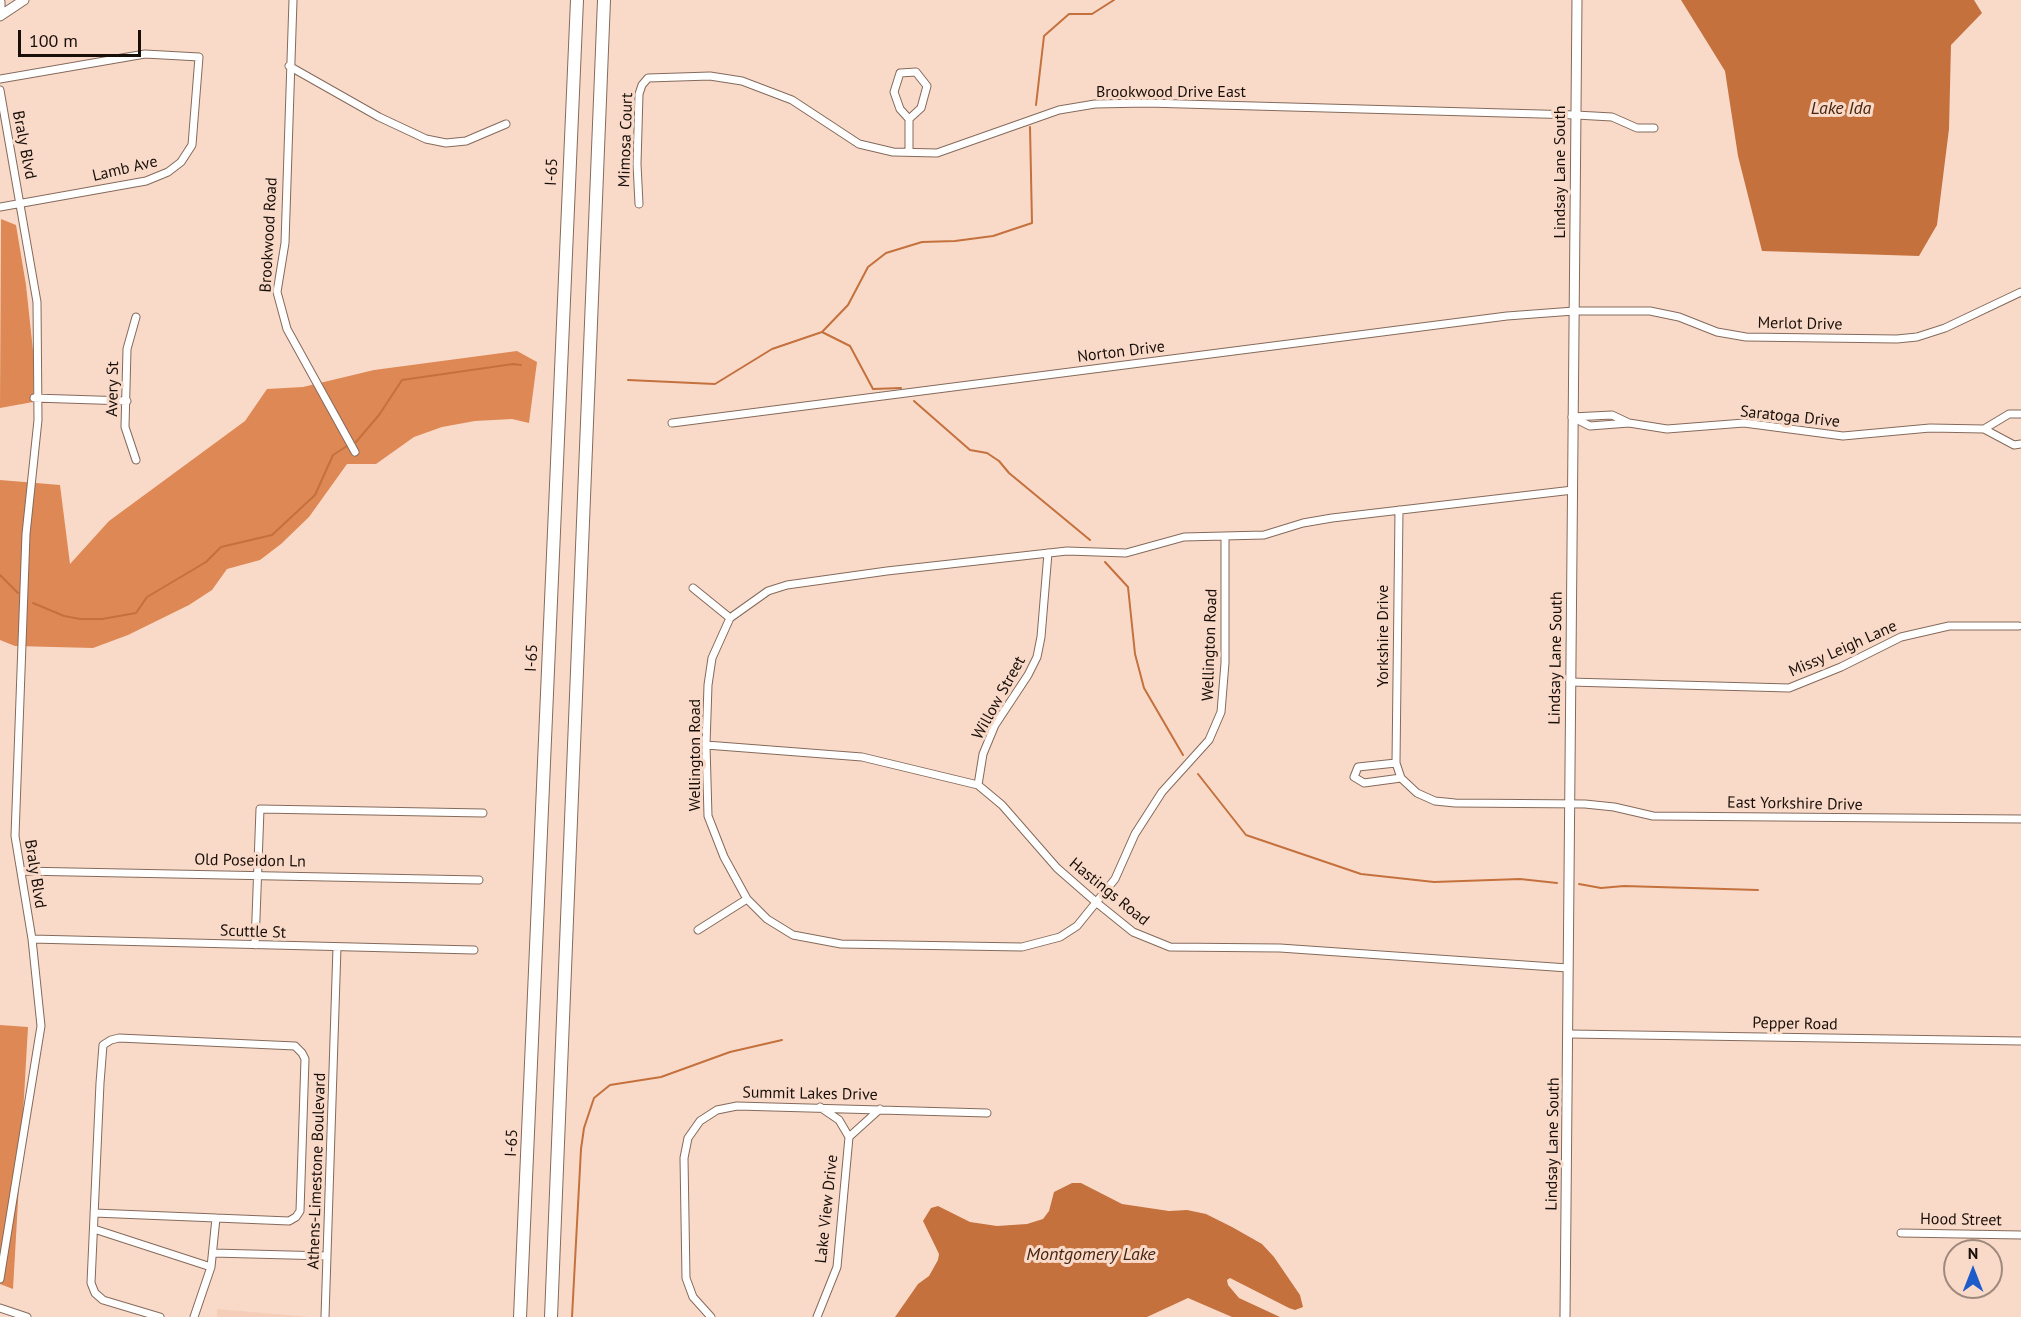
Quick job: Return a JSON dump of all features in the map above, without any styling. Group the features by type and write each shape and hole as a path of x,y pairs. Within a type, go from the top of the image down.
{"highway":[{"name":"I-65","path":"520,1317 576,0"},
{"path":"551,1317 604,0"}],"street":[{"path":"0,15 24,0"},
{"name":"Brookwood Road","path":"293,0 289,66 285,243 278,292 287,329 355,452"},
{"name":"Lindsay Lane South","path":"1565,1317 1570,1034 1569,804 1577,0"},
{"path":"0,2 0,15"},
{"name":"Lamb Ave","path":"0,79 146,54 199,57 192,145 181,162 168,172 146,181 22,205 0,207"},
{"path":"289,66 380,117 426,139 446,143 466,141 506,124"},
{"path":"909,119 921,108 927,86 916,72 900,74 894,92 900,109 909,119 909,152"},
{"name":"Brookwood Drive East","path":"648,78 710,76 742,81 792,100 859,144 893,152 937,153 1059,110 1095,104 1147,102 1576,115 1612,117 1637,128 1654,128"},
{"name":"Mimosa Court","path":"639,204 637,164 639,94 648,78"},
{"name":"Braly Blvd","path":"0,90 22,205 37,302 36,398 38,420 26,534 15,836 32,939 41,1026 0,1279"},
{"name":"Merlot Drive","path":"1574,310 1650,310 1679,317 1717,332 1746,337 1897,339 1917,337 1945,328 2021,292"},
{"name":"Norton Drive","path":"672,423 1507,316 1574,310"},
{"name":"Avery St","path":"136,317 127,349 125,427 136,460"},
{"path":"36,398 127,401"},
{"path":"1984,429 2009,414 2021,414"},
{"name":"Saratoga Drive","path":"1572,417 1612,415 1629,423"},
{"name":"Saratoga Drive","path":"1572,417 1590,426 1629,423 1667,429 1744,423 1843,436 1930,428 1984,429 2014,445 2021,444"},
{"path":"693,588 730,618 768,591 787,585 1048,553 1086,550 1126,553 1184,537 1264,535 1303,523 1573,490"},
{"name":"Yorkshire Drive","path":"1400,510 1396,763 1401,778"},
{"name":"Wellington Road","path":"730,618 712,658 708,686 706,745 708,816 724,857 747,899 767,919 793,935 841,944 1022,947 1060,936 1077,926 1114,879 1135,834 1162,792 1209,740 1221,712 1225,663 1225,536"},
{"name":"Willow Street","path":"978,785 983,754 995,725 1037,657 1041,637 1048,553"},
{"name":"Missy Leigh Lane","path":"1570,682 1789,688 1841,667 1901,637 1949,627 2019,627"},
{"name":"Hastings Road","path":"706,745 862,757 978,785 1002,805 1057,868 1097,903 1133,932 1151,941 1180,949 1280,948 1568,968"},
{"path":"1396,763 1358,767 1354,777 1364,783 1401,778 1417,794 1435,801 1569,804"},
{"name":"East Yorkshire Drive","path":"1569,804 1614,807 1653,816 2021,819"},
{"path":"255,945 260,809 483,813"},
{"name":"Old Poseidon Ln","path":"21,871 480,880"},
{"path":"698,930 747,899"},
{"name":"Scuttle St","path":"32,939 474,950"},
{"name":"Athens-Limestone Boulevard","path":"325,1317 337,947"},
{"name":"Pepper Road","path":"1570,1034 2021,1041"},
{"path":"94,1213 289,1221 296,1217 300,1211 305,1059 295,1046 120,1038 104,1045 94,1213 91,1284 94,1293 103,1300 160,1317"},
{"name":"Summit Lakes Drive","path":"711,1317 693,1297 686,1278 684,1158 688,1138 700,1121 717,1110 737,1106 987,1113"},
{"name":"Lake View Drive","path":"817,1317 837,1266 849,1137 839,1120 820,1107"},
{"name":"Lake View Drive","path":"849,1137 880,1109"},
{"path":"194,1317 211,1267 216,1218"},
{"path":"94,1229 211,1267"},
{"name":"Hood Street","path":"1901,1233 2021,1234"},
{"path":"213,1253 327,1256"},
{"path":"0,1308 27,1317"}],"shaded area":[{"path":"1,219 16,225 26,285 34,360 33,402 0,408"},
{"path":"517,351 537,362 529,423 512,419 475,421 442,427 414,437 376,464 347,464 309,517 281,544 260,560 227,569 212,590 189,605 128,635 93,648 15,646 0,640 0,480 60,485 70,564 109,521 245,421 267,389 303,387 374,370"},
{"path":"0,1025 28,1027 13,1289 0,1284"},
{"path":"217,1309 311,1317 217,1317"}],"water":[{"name":"Lake Ida","path":"1681,0 1974,0 1982,13 1951,45 1949,129 1937,225 1919,256 1762,251 1738,156 1725,71"},
{"name":"Montgomery Lake","path":"1072,1183 1081,1183 1122,1204 1169,1211 1187,1210 1206,1214 1232,1227 1262,1244 1274,1257 1300,1295 1303,1307 1295,1310 1289,1308 1230,1278 1227,1280 1228,1285 1239,1298 1280,1317 1232,1317 1188,1298 1147,1317 895,1317 918,1284 929,1276 938,1260 939,1254 923,1221 931,1208 938,1206 970,1222 997,1226 1027,1224 1043,1219 1049,1211 1054,1192"}],"waterway":[{"path":"1036,105 1044,36 1069,14 1092,14 1114,0"},
{"path":"628,380 715,384 772,349 822,332 848,305 868,267 886,253 922,242 993,236 1032,223 1030,127"},
{"path":"822,332 850,346 873,389 901,388"},
{"path":"356,442 379,415 402,380 513,364 521,365"},
{"path":"914,401 970,450 987,453 999,461 1009,473 1090,540"},
{"path":"33,603 64,616 80,619 102,619 136,613 147,597 206,562 221,547 272,535 315,495 333,455 347,446"},
{"path":"1105,562 1128,587 1135,654 1144,688 1183,755"},
{"path":"0,575 18,593"},
{"path":"1198,774 1246,835 1361,874 1434,882 1520,879 1557,883"},
{"path":"1579,884 1601,888 1624,886 1758,890"},
{"path":"572,1317 581,1149 584,1128 594,1098 610,1085 661,1077 730,1052 782,1040"}]}
